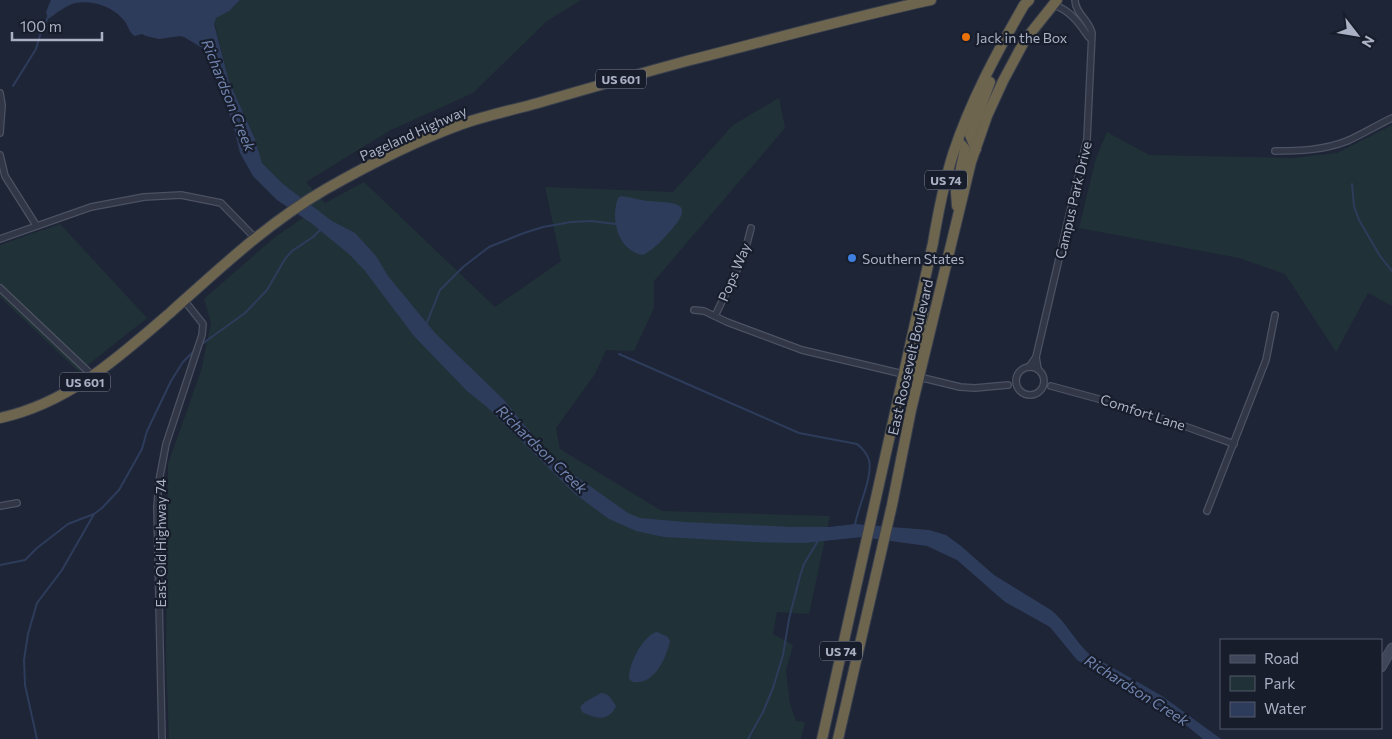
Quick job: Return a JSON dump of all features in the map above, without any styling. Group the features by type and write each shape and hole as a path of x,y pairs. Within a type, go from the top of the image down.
{"highway":[{"name":"Pageland Highway","path":"0,418 41,405 94,376 273,225 323,191 376,162 464,123 773,37 931,0"},
{"name":"East Roosevelt Boulevard","path":"822,739 941,199 958,141 972,107 999,51 1024,5 1029,0"},
{"name":"East Roosevelt Boulevard","path":"838,739 957,217 976,149 987,116 1025,40 1055,3"},
{"path":"976,149 970,135 999,61 999,51"},
{"path":"957,217 956,192 965,149 958,141"},
{"path":"920,378 915,371 914,365 925,306 927,269"},
{"path":"899,470 901,439 911,383 909,377 903,374"},
{"path":"828,739 835,700 835,682"}],"street":[{"name":"Campus Park Drive","path":"1038,369 1036,358 1088,139 1090,28 1076,8 1075,0"},
{"path":"1055,3 1078,23 1090,39"},
{"path":"0,93 2,105 0,133"},
{"path":"1275,151 1309,150 1336,145 1392,118"},
{"path":"0,155 5,176 36,225"},
{"path":"0,238 91,207 116,201 180,195 221,203 256,238"},
{"name":"Pops Way","path":"715,316 744,254 751,228"},
{"path":"0,288 94,376"},
{"name":"East Old Highway 74","path":"162,739 159,481 166,444 202,335 203,324 184,300"},
{"path":"694,310 704,311 802,350 903,374"},
{"path":"1207,511 1266,360 1276,315"},
{"name":"Campus Park Drive","path":"1029,367 1036,358"},
{"path":"1018,388 1017,379 1021,371 1029,367 1038,369"},
{"name":"Comfort Lane","path":"1038,369 1044,376 1044,381 1051,386 1126,406 1176,422 1234,444"},
{"path":"920,378 960,387 975,388 1008,384 1017,379"},
{"path":"1040,391 1044,381"},
{"path":"1008,384 1030,395 1034,395 1051,386"},
{"path":"0,506 17,503"},
{"path":"1382,665 1392,648"}],"green space":[{"path":"240,0 581,0 547,21 473,93 389,131 306,182 325,203 364,182 495,307 561,261 545,187 673,192 733,125 779,98 785,128 654,281 654,308 634,351 606,350 595,374 556,428 560,449 662,511 830,516 809,614 777,612 773,634 793,645 786,671 790,704 796,721 805,722 801,739 169,739 166,657 168,464 201,371 211,323 204,299 275,237 316,209 283,184 262,163 255,139 229,81 214,21"},
{"path":"1392,125 1392,306 1368,293 1336,352 1285,274 1239,258 1079,228 1096,158 1107,132 1149,155 1293,158 1337,153"},
{"path":"60,224 147,318 79,372 0,297 0,245"}],"water":[{"name":"Richardson Creek","path":"51,0 240,0 229,11 216,18 214,24 229,81 255,139 262,163 283,184 332,221 355,233 376,256 388,276 435,333 504,400 560,465 628,513 640,518 685,522 792,527 829,527 855,524 929,530 946,535 994,575 1051,610 1089,654 1162,696 1221,739 1203,739 1182,722 1077,660 1050,627 1005,602 957,560 927,546 862,537 804,543 664,537 636,531 609,519 575,494 487,407 467,391 414,336 365,271 350,255 311,223 277,200 253,176 240,153 215,69 204,49 180,36 159,39 142,34 135,36 121,17 110,9 97,4 75,3 48,19 46,12"},
{"path":"621,196 645,201 672,203 681,208 682,213 679,220 662,240 643,255 627,247 618,233 615,215 618,198"},
{"path":"657,632 668,637 670,641 662,663 653,675 647,679 633,682 629,679 629,673 637,651 652,634"},
{"path":"601,693 612,699 616,706 610,715 602,718 582,712 580,707 585,702"}],"waterway":[{"path":"13,86 36,49 48,17"},
{"path":"1352,184 1354,206 1359,220 1380,256 1392,271"},
{"path":"426,325 440,290 463,267 489,247 543,227 591,221 616,224"},
{"path":"202,344 245,313 267,290 285,259 292,251 320,230"},
{"path":"0,565 25,560 68,524 94,514 119,490 142,449 147,431 171,381 183,362 194,351"},
{"path":"619,354 799,433 857,444 867,455 870,467 855,525"},
{"path":"37,739 25,685 24,660 28,634 37,603 62,570 94,514"},
{"path":"748,739 763,712 773,688 783,655 789,619 800,576 804,564 819,539"}],"place":[{"name":"Jack in the Box","path":"966,37"},
{"name":"Southern States","path":"852,258"}]}
